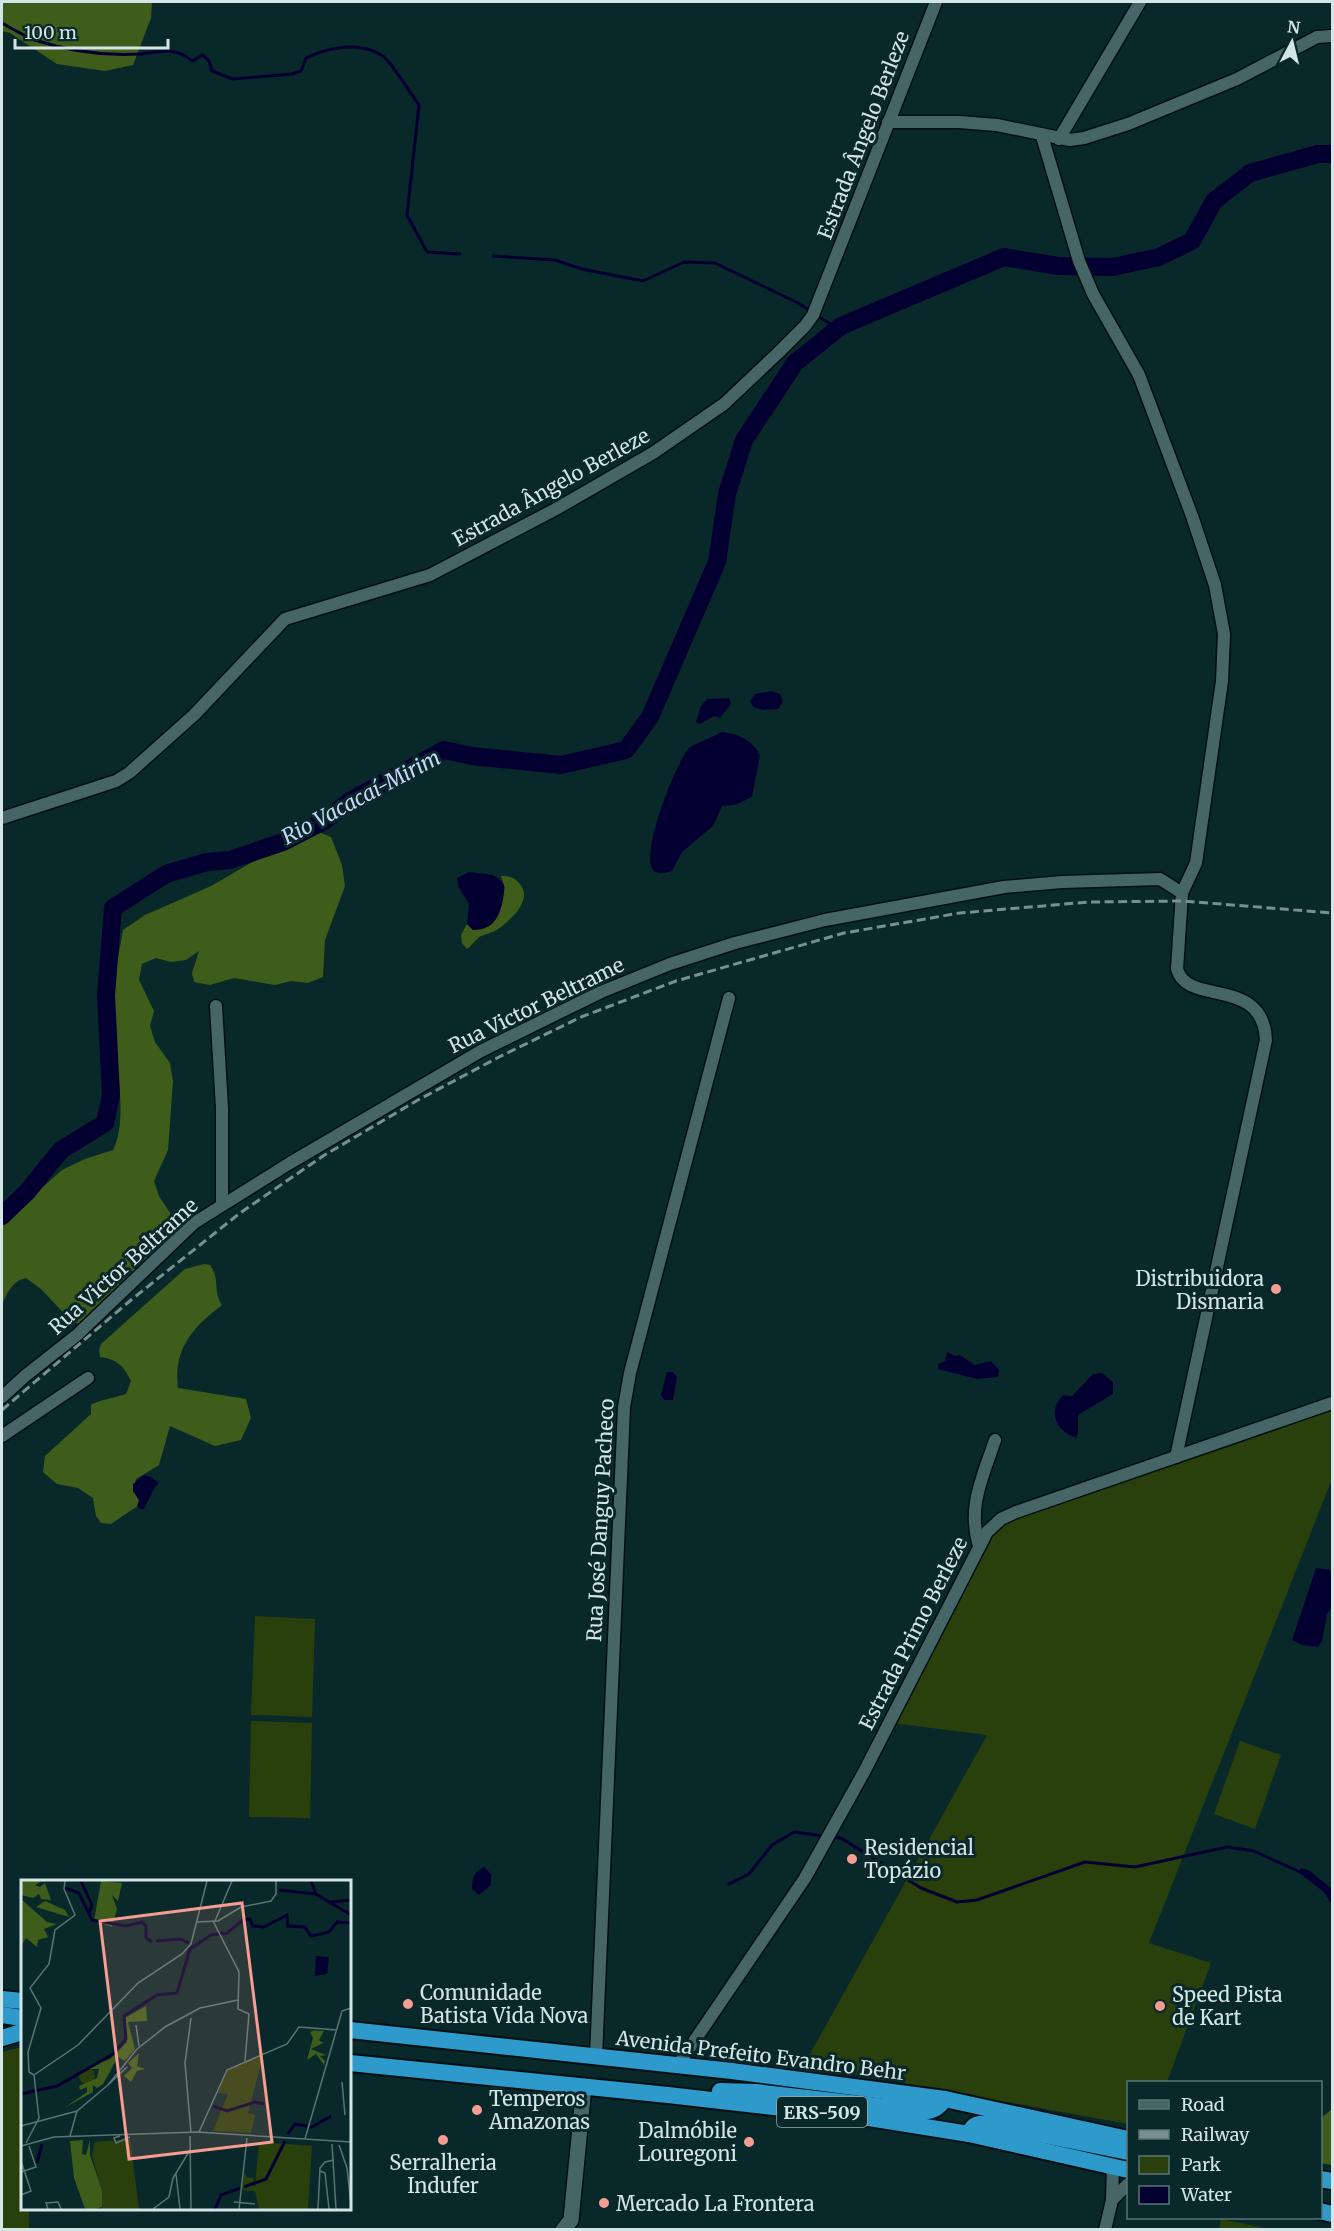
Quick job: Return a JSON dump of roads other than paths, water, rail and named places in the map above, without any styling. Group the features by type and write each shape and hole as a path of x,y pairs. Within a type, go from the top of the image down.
{"highway":[{"path":"2,1999 21,2001"},
{"path":"2,2015 21,2018"},
{"path":"2,2027 21,2031"},
{"name":"Avenida Prefeito Evandro Behr","path":"351,2030 678,2065 945,2099 1127,2139"},
{"path":"2,2038 21,2031"},
{"name":"ERS-509","path":"351,2063 869,2118 969,2134 1120,2168"},
{"path":"668,2095 756,2091 930,2112 945,2099"},
{"path":"969,2134 971,2127 978,2123 990,2124 1127,2152"}],"street":[{"name":"Estrada Ângelo Berleze","path":"2,818 116,781 129,773 194,716 285,619 341,601 386,590 454,564 653,453 723,404 779,352 813,315 936,2"},
{"path":"1059,139 1140,2"},
{"path":"888,122 978,123 1059,139 1084,138 1128,124 1237,79 1317,37 1332,36"},
{"path":"1042,136 1079,261 1093,294 1116,332 1143,386 1192,516 1215,585 1224,634 1222,681 1196,863 1182,893 1177,969 1179,976 1190,986 1232,996 1256,1010 1262,1018 1266,1040 1176,1457"},
{"name":"Rua Victor Beltrame","path":"2,1397 77,1335 194,1223 290,1163 481,1051 601,992 670,964 825,920 1004,887 1062,882 1160,879 1182,893"},
{"name":"Rua José Danguy Pacheco","path":"596,2056 624,1407 633,1362 729,998"},
{"path":"216,1006 222,1108 222,1205"},
{"path":"2,1436 88,1378"},
{"name":"Estrada Primo Berleze","path":"678,2065 805,1878 864,1772 987,1532 1001,1519 1016,1512 1332,1403"},
{"path":"979,1546 974,1529 975,1500 995,1440"},
{"path":"568,2226 584,2086"},
{"path":"1105,2229 1120,2168"},
{"path":"1112,2200 1127,2185"}],"water":[{"path":"772,691 780,694 783,702 778,709 763,710 753,707 750,701 755,694"},
{"path":"729,698 731,704 720,718 714,716 700,724 696,722 701,706 707,699"},
{"path":"722,732 744,739 753,745 760,755 752,797 735,805 722,806 713,826 682,852 672,871 656,872 650,863 651,848 661,810 676,771 689,748"},
{"path":"469,872 494,876 503,883 502,906 497,917 486,928 473,930 467,924 469,904 458,886 457,878"},
{"path":"947,1352 955,1356 960,1355 975,1365 991,1361 999,1370 998,1377 977,1379 938,1369 938,1364 945,1361"},
{"path":"667,1372 673,1372 677,1377 673,1400 664,1400 661,1395"},
{"path":"1102,1373 1113,1382 1113,1394 1078,1415 1076,1438 1069,1435 1063,1431 1056,1420 1055,1407 1058,1401 1063,1395 1072,1396 1093,1374"},
{"path":"144,1475 159,1483 144,1509 141,1509 137,1506 139,1500 133,1491 133,1484"},
{"path":"1316,1568 1330,1570 1332,1574 1332,1607 1327,1614 1322,1641 1318,1647 1302,1645 1292,1640"},
{"path":"484,1867 491,1874 491,1885 479,1895 472,1889 473,1881 476,1873"},
{"path":"1301,1868 1310,1871 1332,1889 1332,1905 1324,1892 1298,1872"}],"waterway":[{"path":"2,23 35,40 73,50 113,54 174,52 192,61 203,55 209,61 212,71 233,79 292,74 301,71 306,58 344,47 374,51 387,60 419,105 407,215 427,252 460,254"},
{"name":"Rio Vacacaí-Mirim","path":"2,1216 27,1192 61,1150 105,1123 111,1095 106,995 113,908 166,874 207,862 230,860 283,842 324,821 350,801 444,750 472,756 561,765 626,750 650,717 717,562 727,494 744,440 795,363 841,326 1004,257 1058,266 1113,267 1159,257 1192,241 1214,201 1250,173 1318,154 1332,154"},
{"path":"493,256 555,260 582,269 643,281 684,262 715,263 811,311"},
{"path":"816,315 832,325 841,326"},
{"path":"729,1884 749,1874 772,1845 794,1832 824,1836"},
{"path":"831,1837 841,1838 921,1888 957,1902 977,1900 1085,1862 1135,1867 1227,1847 1254,1851 1300,1872"}],"railway":[{"path":"2,1410 131,1300 240,1213 323,1156 418,1100 499,1057 581,1017 676,981 844,933 960,913 1089,902 1183,901 1332,913"}],"place":[{"name":"Distribuidora Dismaria","path":"1276,1289"},
{"name":"Residencial Topázio","path":"852,1859"},
{"name":"Comunidade Batista Vida Nova","path":"408,2004"},
{"name":"Speed Pista de Kart","path":"1160,2006"},
{"name":"Temperos Amazonas","path":"477,2110"},
{"name":"Serralheria Indufer","path":"443,2140"},
{"name":"Dalmóbile Louregoni","path":"749,2142"},
{"name":"Mercado La Frontera","path":"604,2203"}]}
